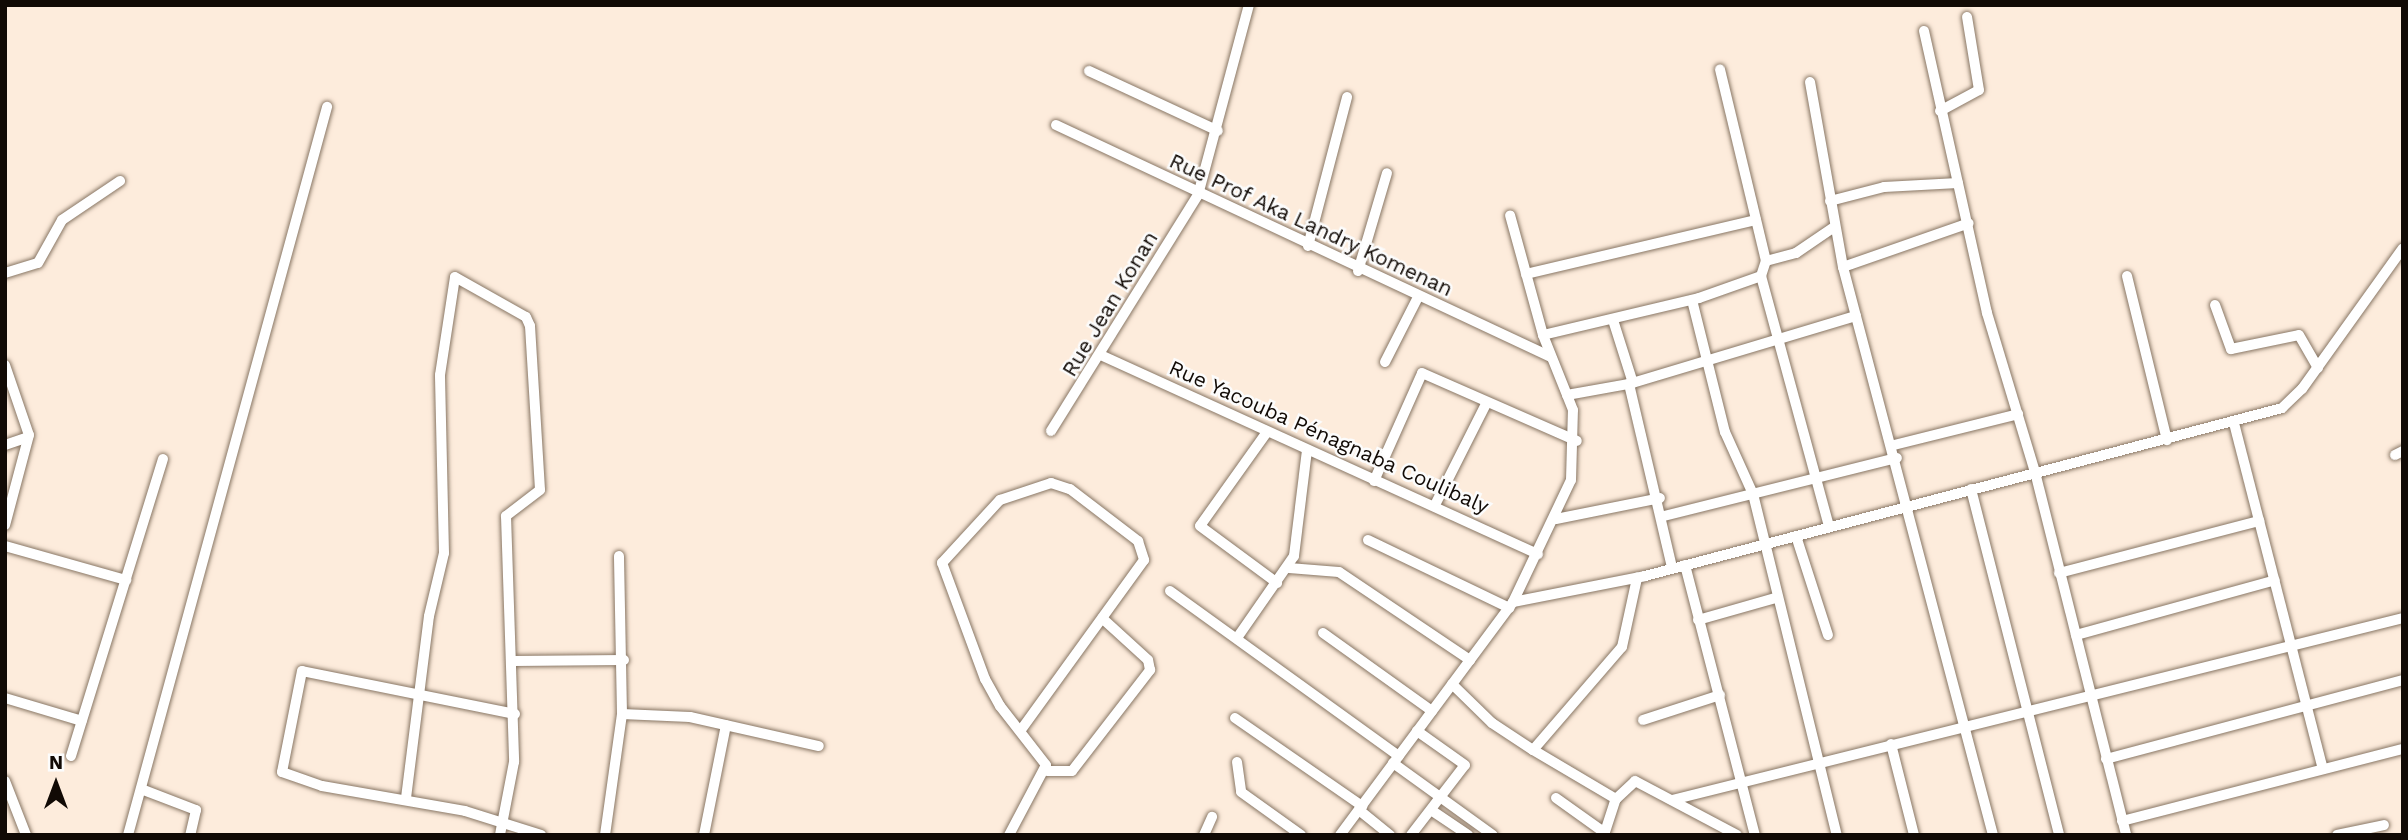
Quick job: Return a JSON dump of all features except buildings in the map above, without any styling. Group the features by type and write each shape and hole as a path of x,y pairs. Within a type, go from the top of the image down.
{"street":[{"name":"Rue Jean Konan","path":"1051,431 1103,356 1198,195 1249,5"},
{"path":"1940,111 1979,90 1967,17"},
{"path":"1924,30 1958,183 2035,472 2126,835"},
{"path":"1720,69 1766,261 1761,276 1829,527"},
{"path":"1089,71 1217,131"},
{"path":"1810,82 1843,267 1894,446 1993,835"},
{"path":"1308,246 1347,96"},
{"path":"128,835 209,552 255,351 327,107"},
{"name":"Rue Prof Aka Landry Komenan","path":"1056,125 1358,271 1550,357"},
{"path":"1358,271 1387,173"},
{"path":"5,273 38,263 62,220 120,181"},
{"path":"1830,201 1884,187 1958,183"},
{"path":"1340,835 1511,605 1556,519 1577,441 1567,395 1542,335 1510,215"},
{"path":"1527,274 1756,220"},
{"path":"1843,267 1969,223"},
{"path":"1766,261 1789,256 1834,227"},
{"path":"1368,540 1511,605 1637,578 2035,472 2234,423 2287,405 2318,368 2403,248"},
{"path":"1542,335 1692,300 1761,276"},
{"path":"2127,276 2167,440"},
{"path":"406,798 444,553 440,375 455,277 526,317 530,326 540,490 506,516 515,714 501,831"},
{"path":"1385,362 1418,297"},
{"path":"1692,300 1725,432 1753,494 1815,762 1838,835"},
{"path":"2215,305 2231,349 2299,335 2318,368"},
{"path":"1567,395 1631,384 1856,316"},
{"path":"1613,320 1660,498 1672,568"},
{"name":"Rue Yacouba Pénagnaba Coulibaly","path":"1103,356 1538,554"},
{"path":"5,366 28,437 5,525"},
{"path":"1374,481 1422,373 1577,441"},
{"path":"1435,505 1487,402"},
{"path":"1894,446 2018,414"},
{"path":"2234,423 2323,769"},
{"path":"1267,432 1200,526 1277,583"},
{"path":"5,445 28,437"},
{"path":"1237,638 1289,568 1307,450"},
{"path":"1664,516 1897,458"},
{"path":"71,756 163,459"},
{"path":"1020,731 1144,560 1144,549 1061,484 1000,500 948,552 943,569 974,655 1020,731 1047,771"},
{"path":"1971,489 2059,835"},
{"path":"1556,519 1660,498"},
{"path":"2059,573 2259,521"},
{"path":"1796,536 1828,635"},
{"path":"5,546 126,580"},
{"path":"605,835 622,714 624,660 619,556"},
{"path":"1685,565 1755,835"},
{"path":"1289,568 1339,572 1470,660"},
{"path":"1534,750 1622,646 1637,578"},
{"path":"2076,635 2275,580"},
{"path":"1170,591 1237,638 1493,835"},
{"path":"1698,620 1775,598"},
{"path":"1009,835 1024,798 1047,771 1072,771 1150,670 1148,660 1102,618"},
{"path":"1671,800 1891,744 1964,722 2403,618"},
{"path":"1323,633 1432,711"},
{"path":"513,661 624,660"},
{"path":"515,714 420,698 302,671 282,767 286,776 321,786 406,798 501,831 541,835"},
{"path":"2106,759 2306,708 2403,680"},
{"path":"1452,684 1492,723 1616,799"},
{"path":"1643,720 1720,695"},
{"path":"5,698 82,721"},
{"path":"622,714 726,725 819,746"},
{"path":"1235,718 1360,808 1390,835"},
{"path":"704,835 726,725"},
{"path":"1412,835 1465,765 1417,731"},
{"path":"1891,744 1914,835"},
{"path":"2122,821 2403,749"},
{"path":"1237,762 1241,792 1301,835"},
{"path":"5,781 26,835"},
{"path":"1556,798 1604,834 1616,799 1635,781 1737,835"},
{"path":"141,789 196,810 190,835"},
{"path":"1431,810 1468,835"},
{"path":"1204,835 1212,817"},
{"path":"2337,835 2384,825"}]}
